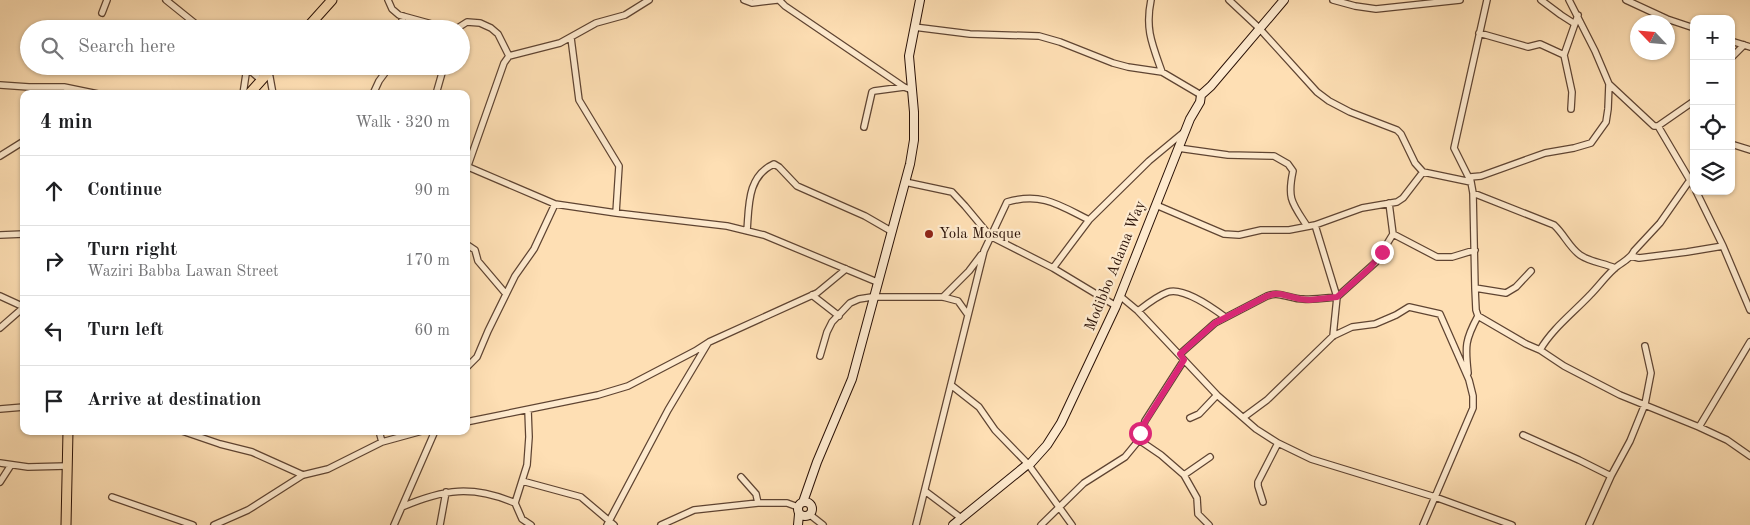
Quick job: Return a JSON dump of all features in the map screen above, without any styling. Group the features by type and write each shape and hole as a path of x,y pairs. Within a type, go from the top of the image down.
{"main road":[{"path":"314,20 332,0"},
{"path":"802,525 809,485 852,378 872,298 905,182 914,140 909,56 920,0"},
{"name":"Modibbo Adama Way","path":"953,525 1030,464 1061,423 1116,306 1184,132 1200,102 1201,95 1211,86 1284,0"},
{"path":"253,90 266,75"},
{"path":"66,525 68,435"},
{"path":"798,525 804,509"}],"street":[{"path":"102,13 107,0"},
{"path":"166,0 191,20"},
{"path":"388,0 392,9 399,15 417,20"},
{"path":"470,157 508,56 560,43 596,23 625,15 648,0"},
{"path":"744,0 752,3 778,0 904,87 912,90"},
{"path":"1152,0 1148,16 1149,30 1162,72"},
{"path":"1229,0 1259,28 1317,92 1328,101 1350,112 1397,130 1401,134 1415,164 1423,172 1471,182"},
{"path":"1333,0 1376,9 1460,0"},
{"path":"1471,182 1454,148 1487,0"},
{"path":"1541,0 1575,24"},
{"path":"1569,0 1596,51 1609,84 1606,122 1591,143 1545,153 1481,176 1470,177 1473,193 1475,288 1478,316 1540,350 1564,366 1620,395 1727,440 1750,456"},
{"path":"1626,0 1667,19 1690,27"},
{"path":"1571,108 1572,92 1564,55 1578,15"},
{"path":"401,20 402,16"},
{"path":"470,22 480,23 498,34 508,56"},
{"path":"914,27 970,34 1039,36 1060,42 1113,63 1162,72 1201,95"},
{"path":"1479,33 1528,47 1540,44 1564,55"},
{"path":"571,38 579,100 619,166 616,213"},
{"path":"1735,42 1747,46"},
{"path":"1735,55 1747,46"},
{"path":"244,90 246,75"},
{"path":"255,75 261,80"},
{"path":"271,75 273,90"},
{"path":"375,90 384,75"},
{"path":"437,90 441,75"},
{"path":"0,84 38,90"},
{"path":"1540,350 1546,340 1615,268 1632,256 1634,251 1660,223 1690,180 1658,126 1654,126 1609,84"},
{"path":"864,127 872,92 904,87"},
{"path":"51,90 64,88 75,90"},
{"path":"1658,126 1690,104"},
{"path":"1053,268 1089,220 1149,161 1184,132"},
{"path":"0,156 20,144"},
{"path":"1735,145 1750,150"},
{"path":"1178,148 1228,155 1268,155 1280,158 1293,171 1290,196 1296,210 1307,226"},
{"path":"747,231 750,196 754,181 765,168 774,164 779,166 796,186 865,216 891,231"},
{"path":"470,170 555,204 727,226 764,235 877,282"},
{"path":"1156,205 1224,234 1239,235 1261,230 1289,230 1315,225 1362,208 1397,202 1403,198 1423,172"},
{"path":"905,182 952,192 990,236 1053,268 1116,306"},
{"path":"1473,193 1554,225 1581,256 1615,268"},
{"path":"1698,195 1723,246 1750,310"},
{"path":"916,525 984,251 1007,202 1036,198 1049,200 1089,220"},
{"path":"1180,354 1215,323 1274,294 1300,299 1337,297 1376,262 1393,234 1389,203"},
{"path":"470,364 477,357 515,276 534,248 555,204"},
{"path":"1315,225 1337,297 1333,336"},
{"path":"0,235 20,234"},
{"path":"1393,234 1437,256 1452,258 1475,250"},
{"path":"1632,256 1639,258 1658,256 1723,246"},
{"path":"470,247 475,250 478,261 506,294"},
{"path":"943,297 984,251"},
{"path":"470,421 598,395 628,386 695,351 708,342 812,296 846,269"},
{"path":"1475,288 1506,293 1516,287 1531,271"},
{"path":"1138,311 1155,298 1175,291 1211,306 1225,317"},
{"path":"0,296 20,305"},
{"path":"812,296 839,316"},
{"path":"1120,296 1138,311 1217,395 1256,429 1278,442 1311,459 1435,497 1512,525"},
{"path":"820,356 832,322 850,304 859,299 943,297 958,301 968,315"},
{"path":"1244,417 1267,400 1333,336 1352,327 1375,324 1409,307 1440,314 1469,380"},
{"path":"0,328 20,310"},
{"path":"1423,525 1473,408 1473,396 1465,350 1468,334 1478,316"},
{"path":"522,481 581,497 610,524 668,410 708,342"},
{"path":"1699,427 1750,342"},
{"path":"1589,525 1611,476 1630,441 1645,404 1651,373 1645,346"},
{"path":"1041,525 1084,483 1125,457 1139,440 1145,422 1184,360"},
{"path":"951,385 979,407 995,430 1028,464 1072,525"},
{"path":"1190,418 1199,414 1217,395"},
{"path":"0,409 20,407"},
{"path":"528,410 529,437 526,465 515,503 522,518 531,525"},
{"path":"193,435 252,452 303,475"},
{"path":"380,435 382,442"},
{"path":"214,525 248,510 303,475 328,469 382,442 407,435"},
{"path":"394,525 433,435"},
{"path":"1523,435 1611,476"},
{"path":"1139,440 1161,455 1184,475 1197,498 1198,514 1209,525"},
{"path":"1263,502 1258,482 1278,442"},
{"path":"1184,475 1210,457"},
{"path":"0,463 28,467 67,466"},
{"path":"0,482 11,465"},
{"path":"741,478 756,494 758,503"},
{"path":"402,508 428,496 446,492 472,491 515,503"},
{"path":"925,491 961,518"},
{"path":"440,525 446,492"},
{"path":"112,497 193,525"},
{"path":"661,525 694,510 758,503 787,503 804,509 823,525"}],"place":[{"name":"Yola Mosque","path":"929,234"}],"route":[{"path":"1140,433 1184,360 1180,354 1215,323 1274,294 1309,300 1337,297 1370,268 1382,252"}]}
